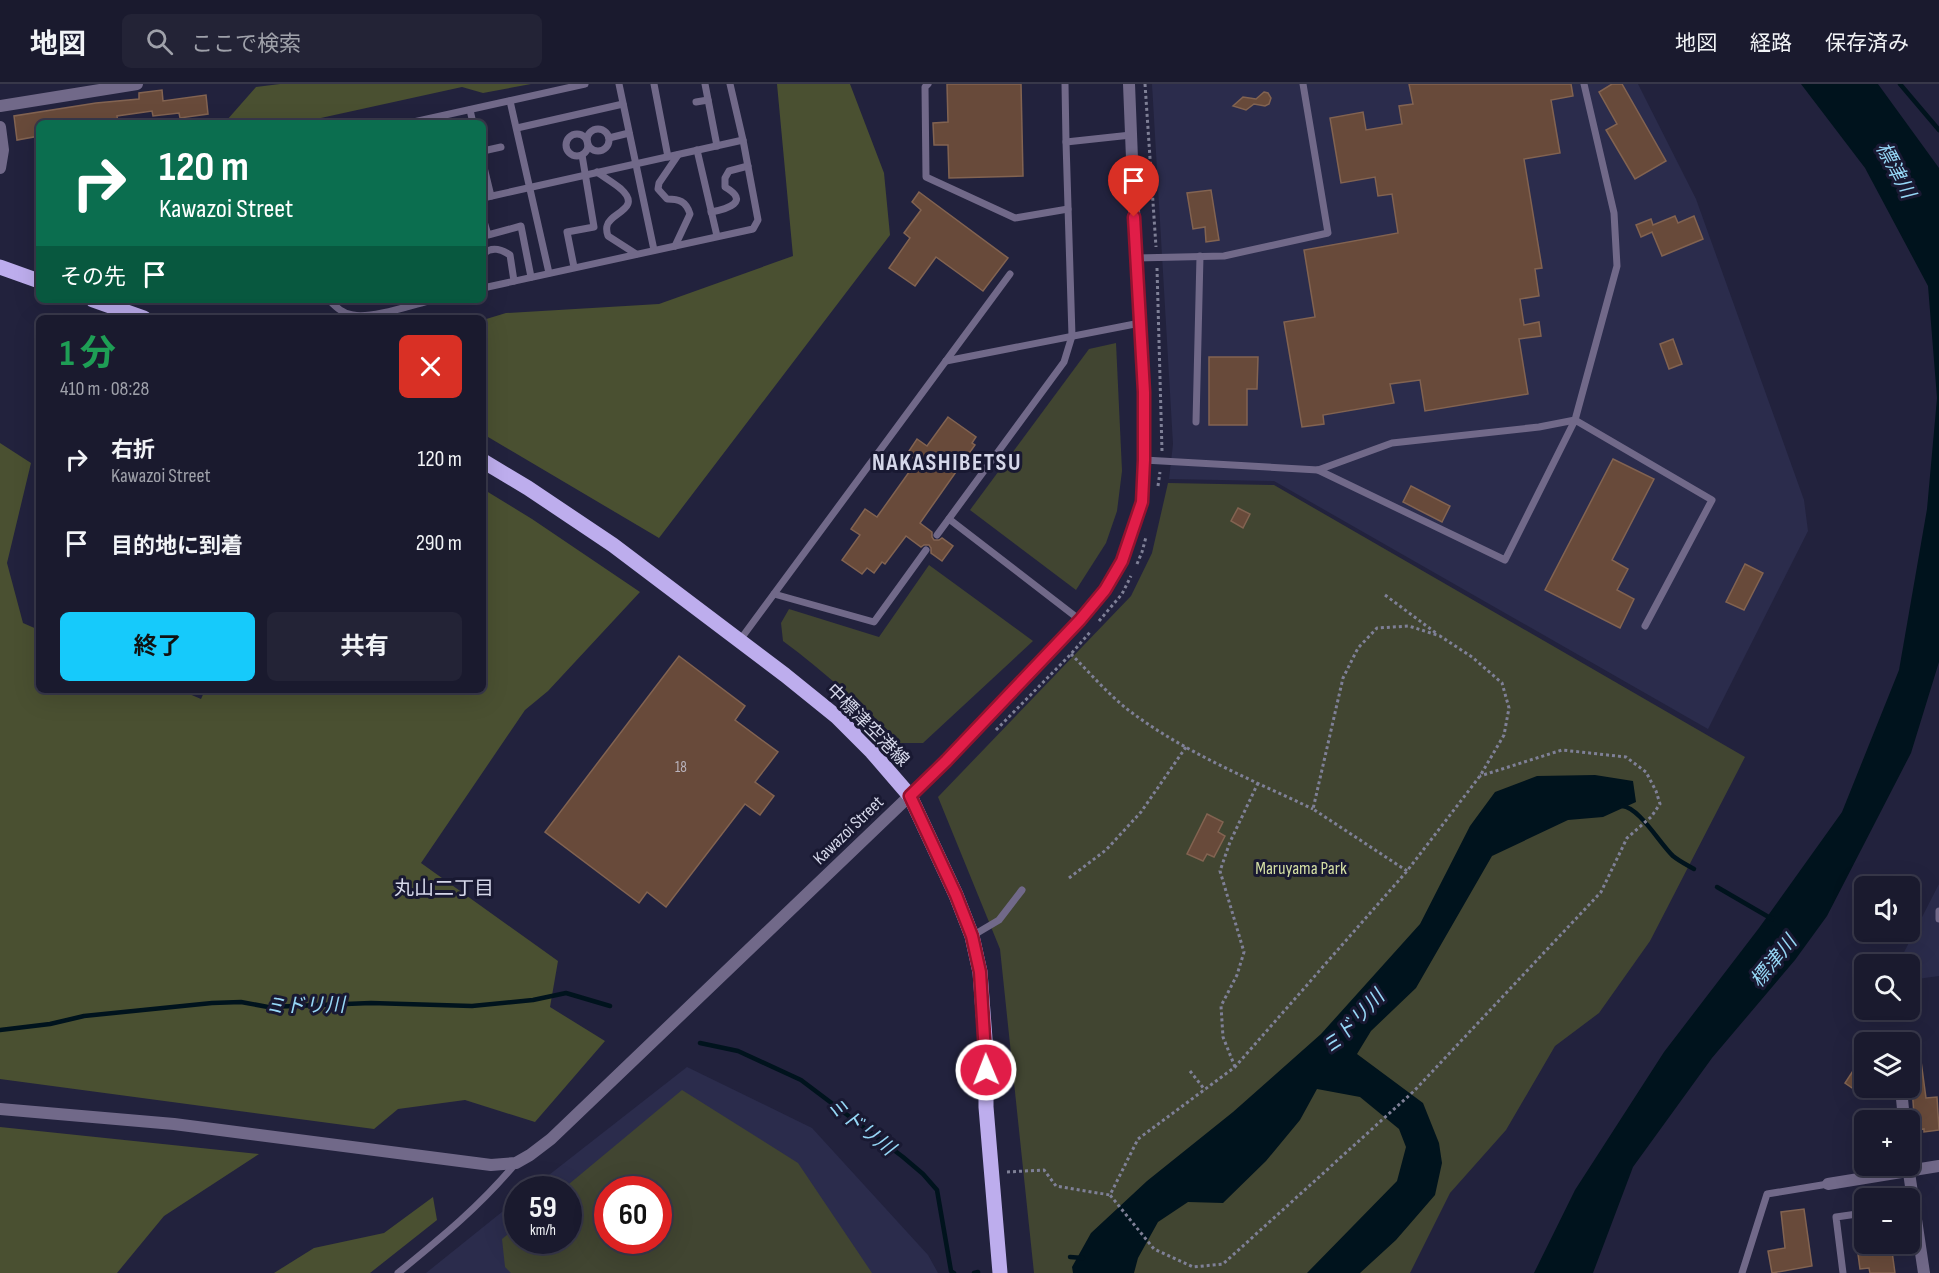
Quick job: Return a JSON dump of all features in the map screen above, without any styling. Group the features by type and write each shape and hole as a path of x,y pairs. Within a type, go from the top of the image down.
{"main road":[{"path":"0,267 36,280"},
{"path":"102,303 136,315"},
{"name":"中標津空港線","path":"486,463 528,488 613,546 740,640 837,717 872,752 910,796 956,895 972,936 981,984 986,1052 986,1107 1000,1273"}],"street":[{"path":"0,106 137,84"},
{"name":"Kawazoi Street","path":"516,1162 530,1155 551,1139 946,761 1080,620 1105,590 1122,561 1142,502 1144,460 1144,392 1129,84"},
{"path":"0,128 3,150 0,168"},
{"path":"0,1109 174,1124 491,1165 516,1162"},
{"path":"1920,1167 1939,1166"},
{"path":"1828,1184 1868,1176"},
{"path":"1920,1251 1924,1273"}],"lane":[{"path":"434,120 446,115 585,84"},
{"path":"619,84 654,250"},
{"path":"654,84 669,156"},
{"path":"705,84 717,146"},
{"path":"486,287 753,229 758,220 730,84"},
{"path":"928,84 926,87 926,177 1015,218 1068,209"},
{"path":"938,535 1064,362 1072,336 1065,84"},
{"path":"1136,258 1224,256 1328,233 1303,84"},
{"path":"1144,460 1318,470 1505,560 1575,420 1617,266 1614,213 1584,84"},
{"path":"510,100 549,273"},
{"path":"696,102 708,100"},
{"path":"517,129 623,104"},
{"path":"470,110 472,120"},
{"path":"446,115 447,120"},
{"path":"574,267 567,232 594,227 582,155 586,150 588,141 590,133 597,129 605,131 609,138 608,146 600,150 591,148 588,141 579,134 568,139 566,147 570,153 582,155"},
{"path":"609,138 629,133"},
{"path":"1066,142 1131,135"},
{"path":"487,197 743,140"},
{"path":"486,150 501,147"},
{"path":"697,150 717,236"},
{"path":"675,246 690,214 688,207 683,202 667,199 658,189 659,183 679,154"},
{"path":"711,212 730,209 735,204 732,190 725,187 725,178 729,171 748,166"},
{"path":"597,172 623,190 627,197 627,205 623,212 608,223 606,228 608,236 636,254"},
{"path":"486,228 488,235 521,226 531,277"},
{"path":"486,251 495,248 510,255 514,281"},
{"path":"1196,422 1200,256"},
{"path":"740,640 1010,274"},
{"path":"333,303 340,310 351,315"},
{"path":"366,315 398,304"},
{"path":"946,361 1140,322"},
{"path":"1318,470 1392,443 1539,427 1575,420 1712,500 1645,626"},
{"path":"950,519 1080,620"},
{"path":"774,594 874,622 926,550"},
{"path":"972,936 999,920 1022,890"},
{"path":"1939,911 1939,919"},
{"path":"398,1273 458,1225 493,1190 516,1162"},
{"path":"1742,1273 1767,1194 1828,1184"},
{"path":"1843,1273 1836,1217 1854,1214"}],"path":[{"path":"1110,1195 1138,1139 1235,1067 1407,870 1480,776 1504,735 1509,708 1502,683 1472,657 1385,595"},
{"path":"1313,809 1343,678 1358,648 1377,628 1408,626 1440,636"},
{"path":"1071,654 1126,708 1186,747 1313,809 1407,870"},
{"path":"1069,878 1106,850 1141,812 1186,747"},
{"path":"991,1173 1044,1170 1056,1186 1110,1195 1154,1249 1193,1267 1223,1264 1414,1091 1601,892 1627,838 1651,817 1660,804 1646,772 1626,758 1562,750 1480,776"},
{"path":"1235,1067 1223,1037 1221,1006 1237,975 1244,952 1220,871 1230,842 1258,783"},
{"path":"1190,1071 1205,1090"}],"shaded area":[{"path":"1152,84 1638,84 1696,199 1804,500 1808,531 1708,729 1274,481 1169,479 1173,444"},
{"path":"1939,884 1939,976 1920,979 1920,954 1903,954 1909,942 1920,942 1920,921"},
{"path":"687,1067 812,1128 928,1255 938,1273 426,1273 504,1210 504,1254 582,1254 582,1176 548,1176"}],"green space":[{"path":"280,84 531,84 483,93 462,87 312,120 227,120 256,87"},
{"path":"777,84 850,84 884,173 890,235 659,538 486,436 486,319 506,313 659,304 793,256"},
{"path":"1116,343 1122,471 1117,511 1106,543 1076,590 970,510 1089,349"},
{"path":"0,443 31,463 7,563 23,623 36,629 36,693 187,693 201,699 204,693 486,693 486,491 640,592 548,691 525,710 421,863 558,961 550,1007 605,1041 535,1122 465,1100 398,1109 374,1129 0,1079"},
{"name":"Maruyama Park","path":"1168,483 1274,485 1745,757 1650,941 1599,1013 1555,1046 1506,1130 1450,1193 1410,1273 1034,1273 1000,949 938,797 1131,596 1152,553"},
{"path":"929,565 1033,641 923,743 900,743 843,690 783,641 781,623 789,609 879,637"},
{"path":"682,1090 798,1163 872,1273 511,1273 505,1267 502,1239 504,1237 504,1254 582,1254 582,1176 579,1176"},
{"path":"0,1127 259,1154 164,1216 117,1273 0,1273"},
{"path":"433,1197 437,1220 370,1273 274,1273 314,1248 384,1233"}],"water":[{"name":"標津川","path":"1801,84 1878,84 1939,168 1939,662 1911,753 1827,916 1795,960 1712,1058 1633,1167 1593,1273 1534,1273 1575,1190 1664,1052 1759,928 1842,812 1899,670 1927,509 1937,398 1928,286 1865,168"},
{"path":"1595,775 1633,781 1636,802 1603,817 1568,820 1492,856 1416,988 1371,1031 1357,1054 1423,1103 1439,1143 1442,1163 1435,1195 1396,1240 1360,1273 1307,1273 1397,1181 1406,1147 1399,1129 1360,1097 1317,1089 1300,1120 1266,1161 1223,1203 1188,1202 1158,1222 1138,1258 1134,1273 1073,1273 1072,1267 1091,1233 1147,1181 1233,1112 1321,1034 1420,924 1470,826 1495,792 1537,776"}],"building":[{"path":"947,84 1021,84 1023,176 949,178 948,145 934,145 933,123 948,122"},
{"path":"1409,84 1571,84 1573,96 1551,100 1560,153 1524,159 1542,268 1535,269 1539,296 1520,299 1524,325 1539,322 1541,336 1519,339 1528,394 1425,411 1420,380 1390,384 1394,403 1323,415 1324,424 1302,427 1284,322 1315,317 1304,250 1398,233 1392,194 1378,196 1375,177 1341,183 1330,118 1363,112 1366,130 1402,124 1399,106 1413,104"},
{"path":"1612,84 1622,84 1666,161 1635,179 1606,130 1617,124 1599,92"},
{"path":"162,90 163,101 206,95 208,114 180,118 179,113 153,116 152,111 117,116 118,120 36,120 36,137 17,140 14,116 96,103 139,99 139,93"},
{"path":"1264,92 1268,93 1271,98 1269,104 1265,106 1254,104 1246,110 1233,106 1243,97 1256,99"},
{"path":"1211,190 1219,240 1206,242 1205,227 1193,229 1187,193"},
{"path":"919,192 1008,258 983,291 936,257 915,286 889,268 910,238 904,233 921,210 912,202"},
{"path":"1675,216 1678,223 1694,216 1703,239 1662,256 1652,232 1641,237 1636,225 1651,219 1653,225"},
{"path":"1673,339 1682,364 1669,369 1660,344"},
{"path":"1209,357 1258,357 1257,389 1247,389 1247,425 1209,425"},
{"path":"948,417 976,437 972,443 975,445 920,523 932,532 934,540 942,538 953,546 942,561 931,553 929,545 921,547 906,536 885,564 882,562 874,573 867,568 862,574 842,560 860,535 851,529 865,509 877,517 917,461 907,454 917,439 927,446"},
{"path":"1613,459 1654,479 1612,560 1628,569 1617,590 1634,599 1620,628 1545,590"},
{"path":"1411,486 1450,506 1442,522 1403,502"},
{"path":"1238,508 1250,514 1243,528 1231,521"},
{"path":"1745,564 1763,573 1744,610 1726,602"},
{"path":"679,656 745,706 735,720 778,752 755,782 774,796 760,815 745,804 666,907 647,892 639,903 545,832"},
{"path":"1207,814 1223,822 1218,832 1225,836 1214,857 1207,854 1203,861 1187,854"},
{"path":"1920,1061 1926,1098 1937,1097 1939,1130 1924,1132 1924,1129 1920,1130 1920,1110 1914,1110 1913,1098 1920,1098"},
{"path":"1854,1069 1854,1089 1845,1083"},
{"path":"1804,1209 1812,1266 1772,1273 1768,1251 1785,1248 1781,1212"},
{"path":"1858,1254 1892,1254 1895,1273 1870,1273 1869,1268 1860,1269"}],"waterway":[{"path":"1900,84 1939,130"},
{"path":"1622,806 1629,808 1642,819 1673,856 1694,869"},
{"path":"1717,887 1772,919"},
{"name":"ミドリ川","path":"0,1030 50,1024 84,1016 212,1003 241,1002 268,1007 371,1003 472,1006 533,1000 566,993 610,1006"},
{"name":"ミドリ川","path":"700,1043 738,1051 801,1080 923,1174 937,1190 951,1271 954,1273"},
{"name":"ミドリ川","path":"1070,1257 1083,1258"},
{"name":"ミドリ川","path":"974,1273 978,1272"}],"district":[{"name":"NAKASHIBETSU","path":"947,462"},
{"name":"丸山二丁目","path":"444,888"}],"route":[{"path":"986,1070 980,972 972,936 928,830 910,796 1080,620 1105,590 1122,561 1142,502 1144,460 1144,392 1134,217"}]}
